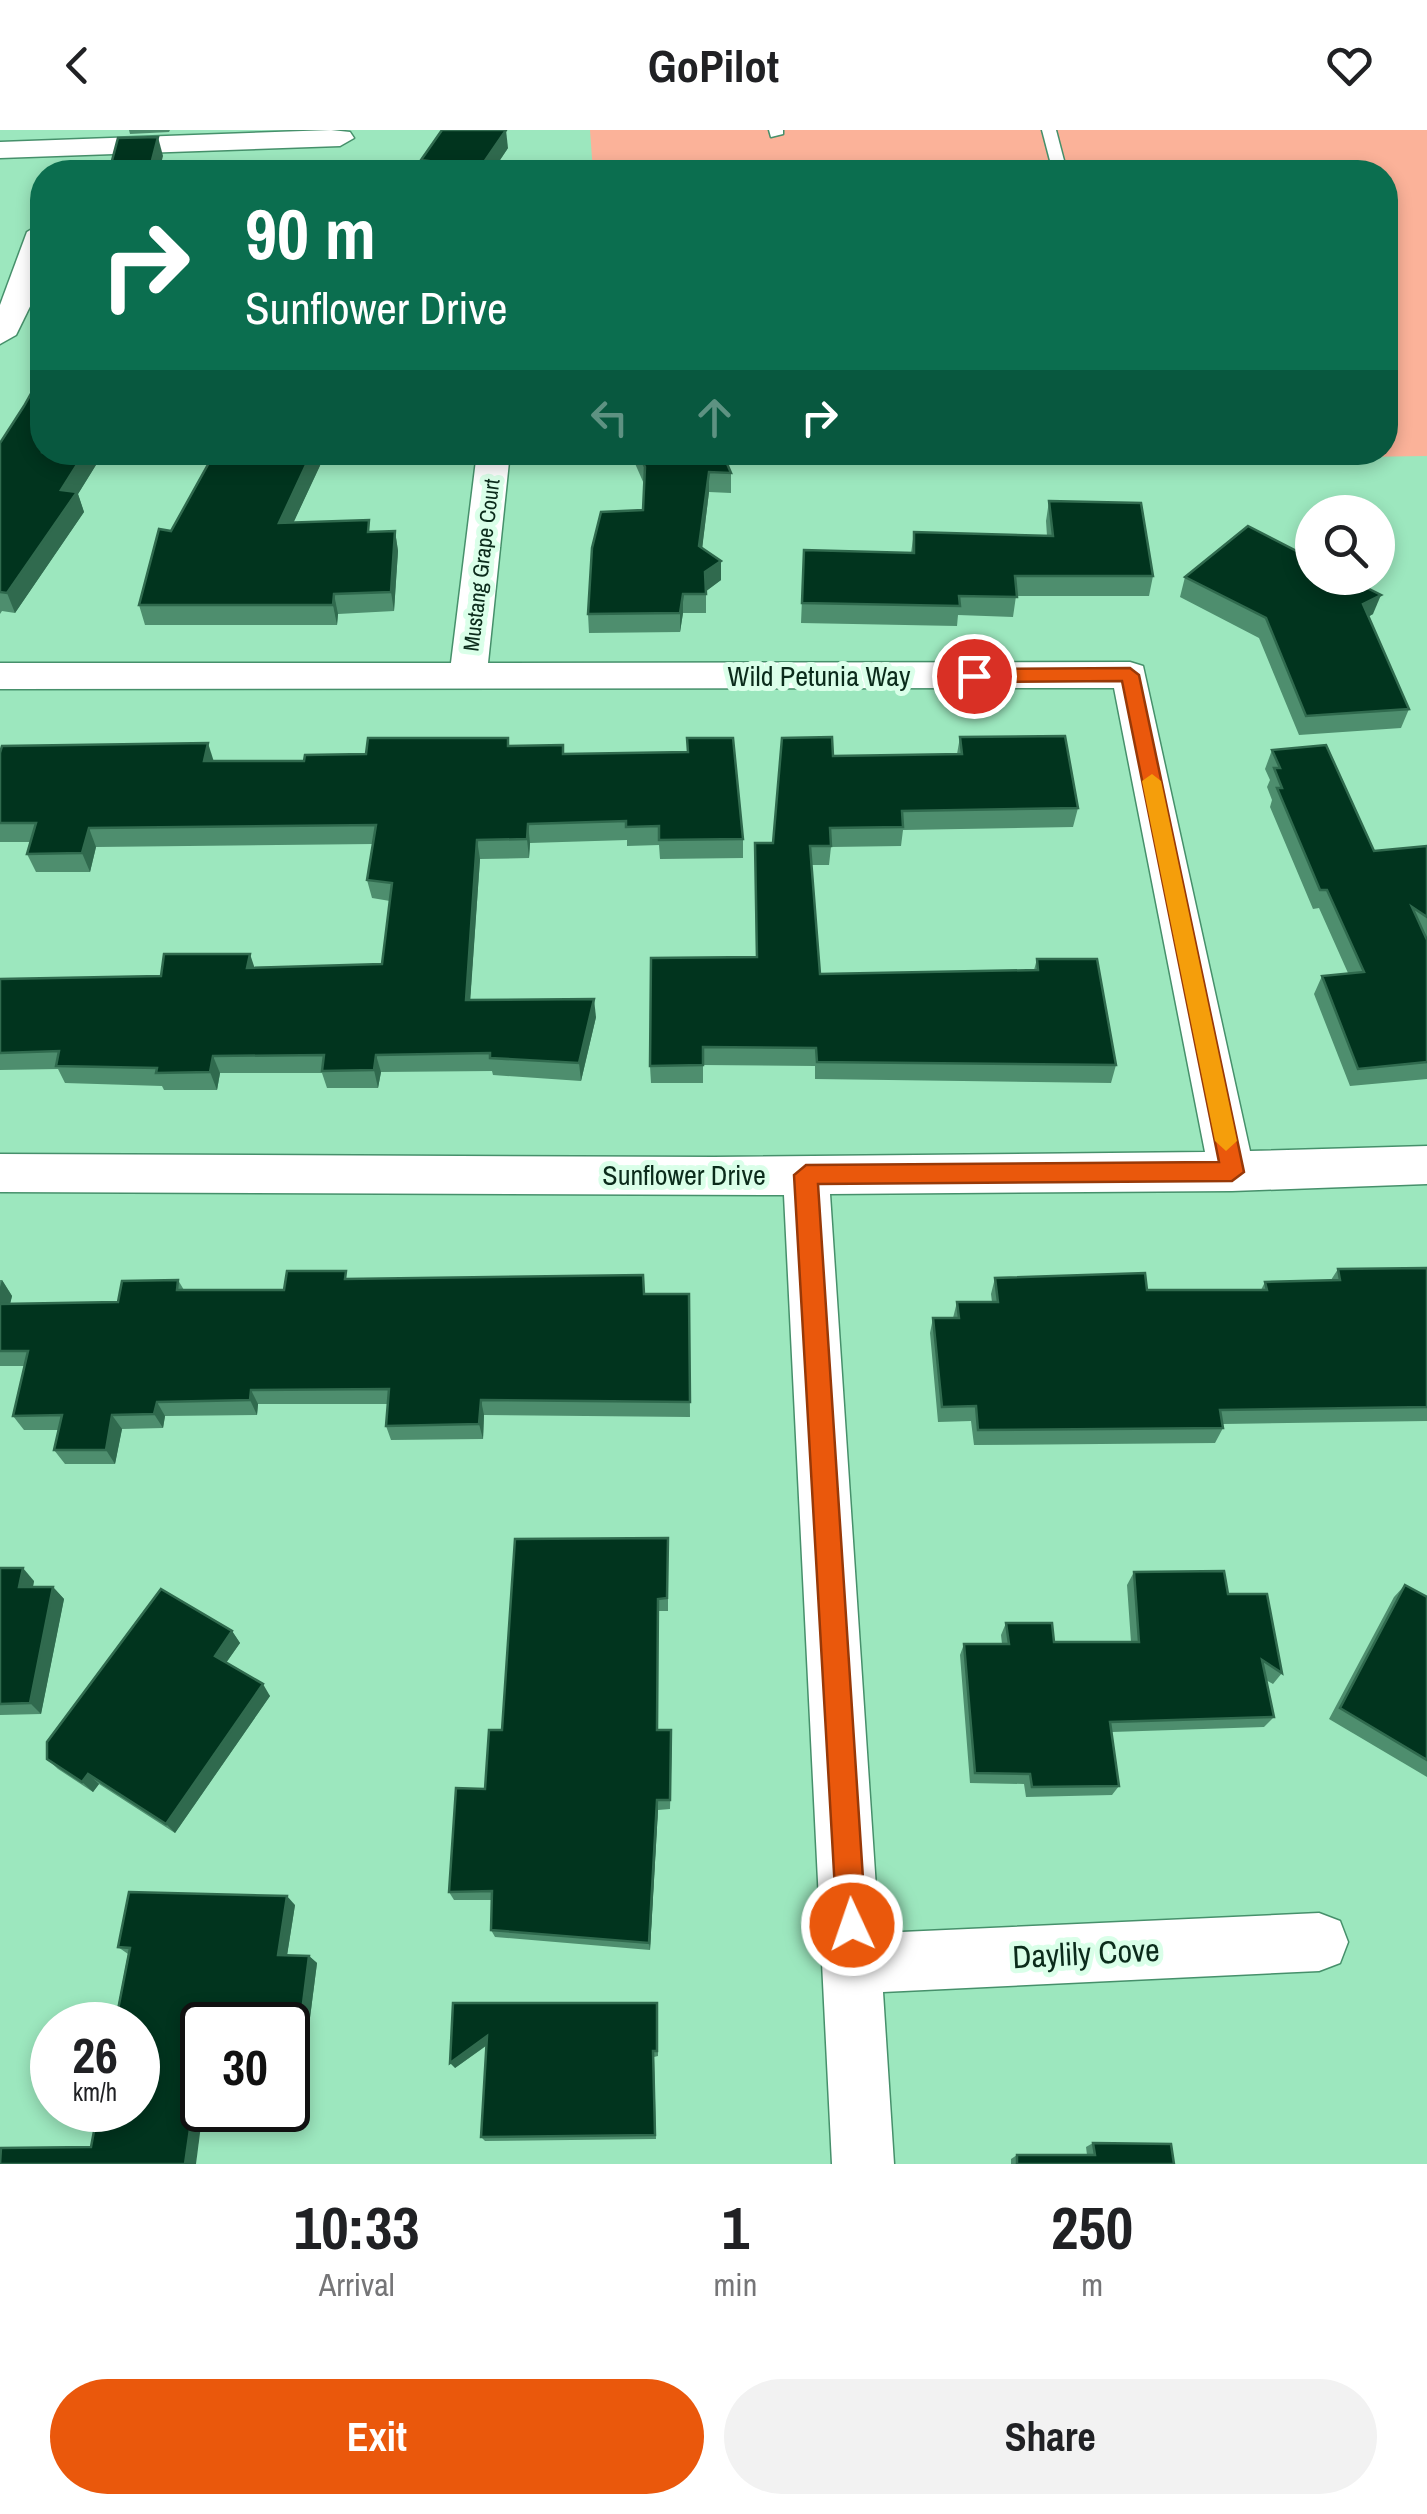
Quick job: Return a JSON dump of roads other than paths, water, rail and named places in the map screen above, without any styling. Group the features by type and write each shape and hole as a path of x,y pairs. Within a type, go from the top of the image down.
{"street":[{"path":"0,150 65,160 340,138"},
{"path":"0,335 30,271"},
{"name":"Mustang Grape Court","path":"468,678 493,465"},
{"name":"Wild Petunia Way","path":"0,676 1130,675 1232,1172"},
{"name":"Sunflower Drive","path":"0,1173 806,1175 1232,1172 1427,1165"},
{"path":"806,1175 863,2164"},
{"name":"Daylily Cove","path":"854,1964 1318,1942"}],"lane":[{"path":"1049,130 1057,160"}]}
